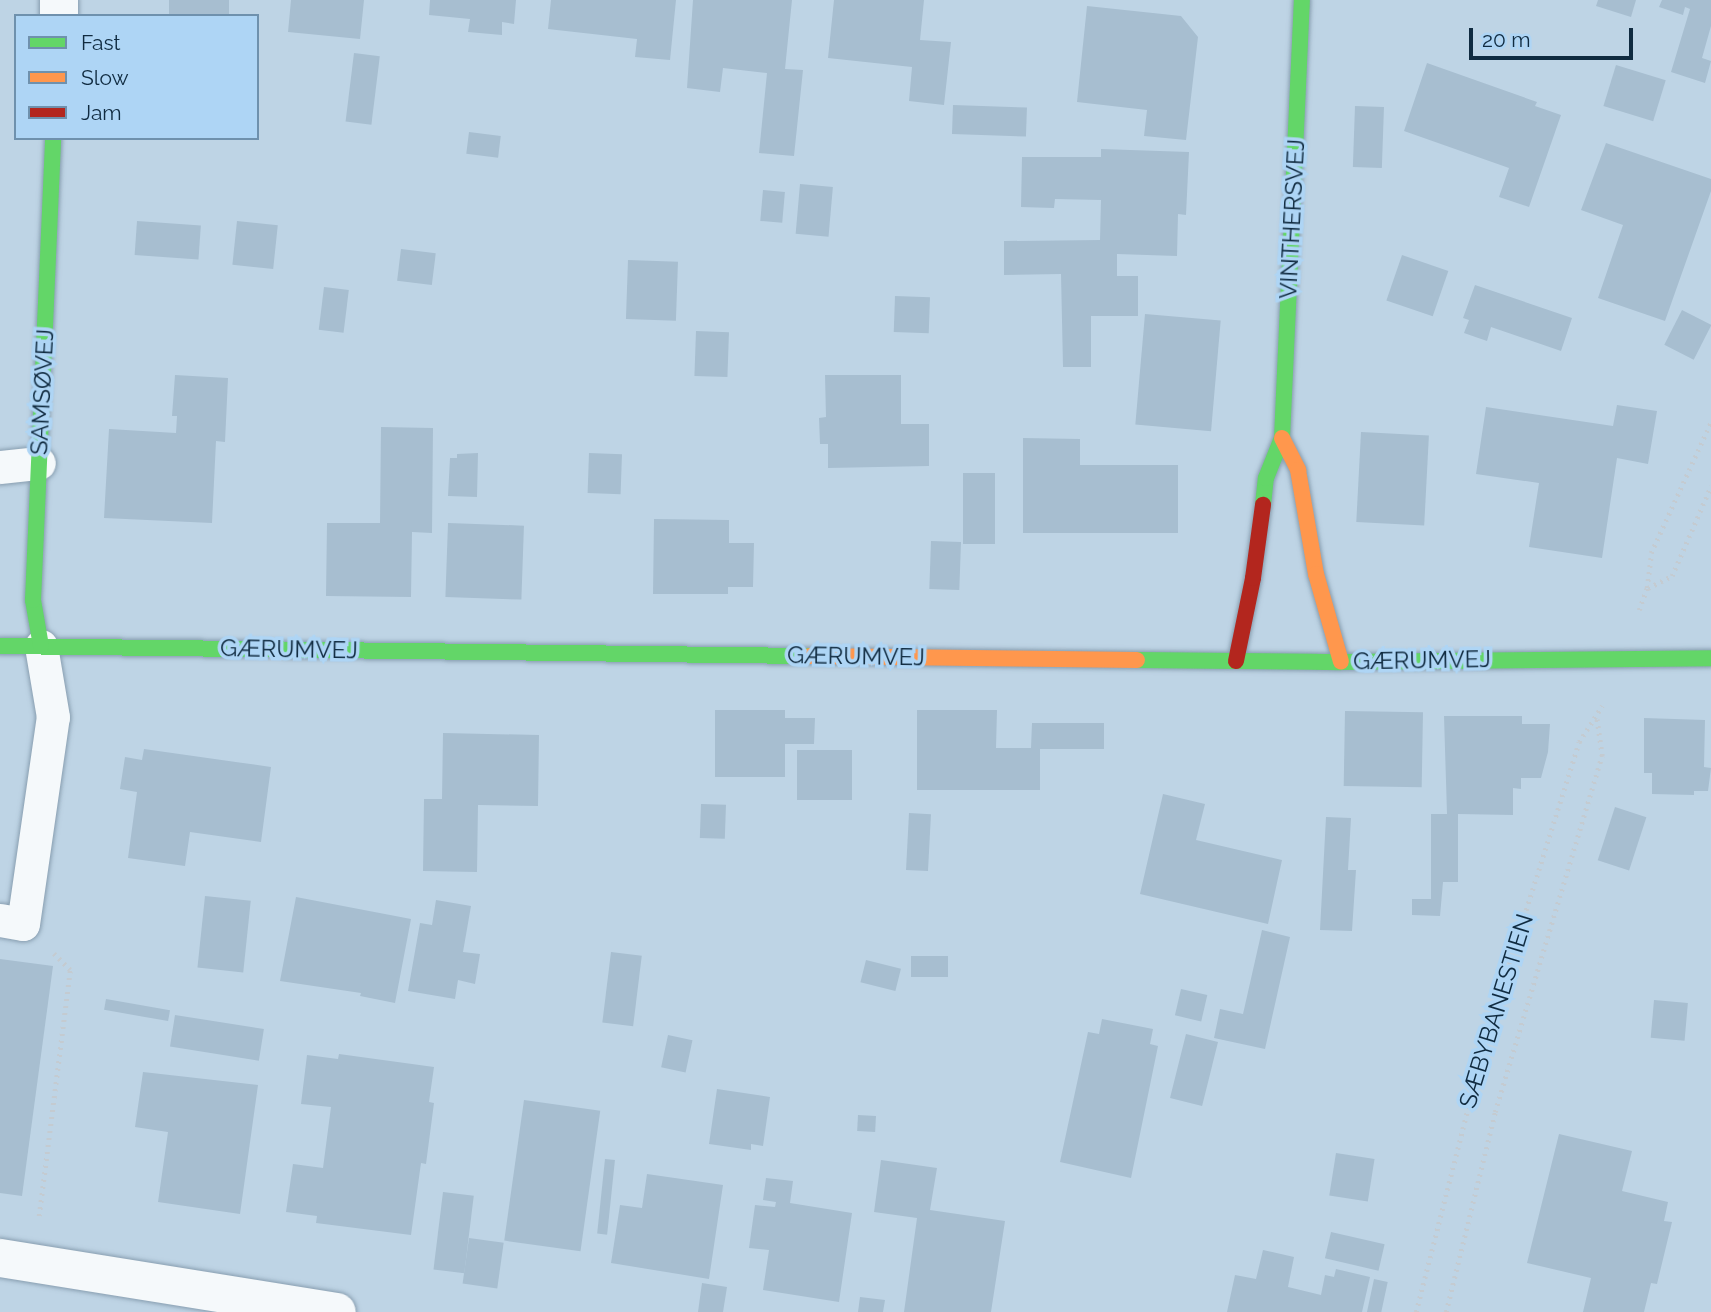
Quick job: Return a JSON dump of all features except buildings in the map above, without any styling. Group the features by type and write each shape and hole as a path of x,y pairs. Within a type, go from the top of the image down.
{"main road":[{"name":"VINTHERSVEJ","path":"1236,661 1253,578 1266,478 1282,438 1302,0"},
{"name":"SAMSØVEJ","path":"41,646 33,600 53,140"},
{"name":"VINTHERSVEJ","path":"1282,438 1298,470 1316,574 1341,662"},
{"name":"GÆRUMVEJ","path":"0,646 1341,662 1711,658"}],"street":[{"path":"17,1260 337,1312"}],"lane":[{"path":"0,467 39,463"},
{"path":"12,922 53,717 41,646"}],"path":[{"path":"1711,422 1651,553 1647,588 1672,576 1711,486"},
{"name":"SÆBYBANESTIEN","path":"1416,1312 1486,1037 1579,742 1597,718 1602,755 1495,1112 1446,1312"},
{"path":"12,922 70,970 17,1260"}],"traffic: fast":[{"path":"1263,505 1266,478 1282,438 1302,0"},
{"path":"41,646 33,600 53,140"},
{"path":"0,646 810,656"},
{"path":"1137,660 1341,662 1711,658"}],"traffic: slow":[{"path":"1282,438 1298,470 1316,574 1341,662"},
{"path":"810,656 1137,660"}],"traffic: jam":[{"path":"1236,661 1253,578 1263,505"}]}
